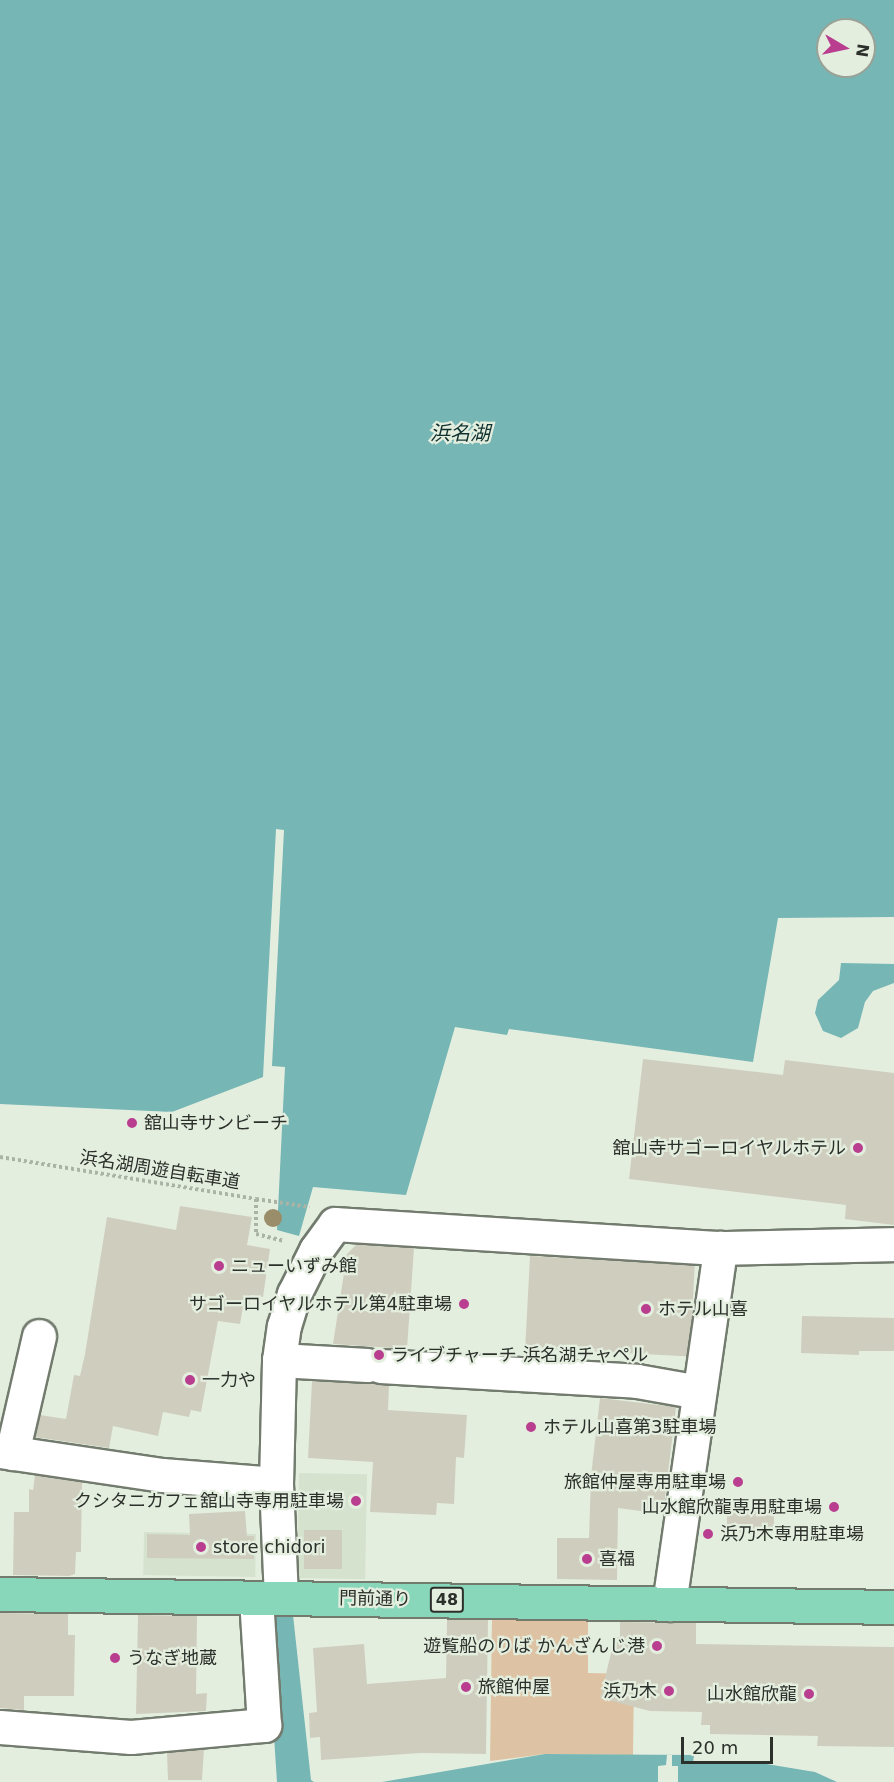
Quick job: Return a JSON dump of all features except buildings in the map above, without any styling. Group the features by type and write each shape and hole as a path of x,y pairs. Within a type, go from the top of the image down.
{"main road":[{"name":"門前通り","path":"0,1594 894,1607"}],"street":[{"path":"0,1727 131,1737 264,1725 268,1598 276,1484 279,1360 294,1294 316,1250 335,1224 720,1248 894,1244"},
{"path":"669,1604 720,1248"},
{"path":"39,1336 6,1452 162,1475 276,1484"},
{"path":"279,1360 637,1382 699,1392"}],"path":[{"name":"浜名湖周遊自転車道","path":"0,1156 256,1199 256,1234 316,1250"},
{"path":"256,1199 322,1209"}],"shaded area":[{"path":"299,1473 367,1474 365,1579 297,1578"},
{"path":"144,1532 256,1534 255,1577 143,1575"},
{"path":"492,1619 588,1620 588,1673 634,1674 633,1755 545,1754 490,1761"}],"water":[{"name":"浜名湖","path":"0,0 894,0 894,917 778,918 753,1062 509,1029 507,1035 455,1027 406,1195 313,1187 299,1236 277,1230 285,1067 272,1066 284,830 276,829 263,1077 172,1112 0,1104"},
{"path":"841,963 894,964 894,983 873,991 865,1002 858,1028 841,1038 823,1031 815,1013 818,1000 839,980"},
{"path":"266,1615 293,1615 311,1780 314,1782 277,1782"},
{"path":"545,1754 694,1755 693,1763 760,1763 815,1772 837,1782 382,1782"}],"pier":[{"path":"667,1755 672,1755 672,1766 678,1766 678,1782 658,1782 658,1766 666,1765"}],"place":[{"name":"舘山寺サンビーチ","path":"132,1123"},
{"name":"舘山寺サゴーロイヤルホテル","path":"858,1148"},
{"name":"ニューいずみ館","path":"219,1266"},
{"name":"サゴーロイヤルホテル第4駐車場","path":"464,1304"},
{"name":"ホテル山喜","path":"646,1309"},
{"name":"ライブチャーチ 浜名湖チャペル","path":"379,1355"},
{"name":"一力や","path":"190,1380"},
{"name":"ホテル山喜第3駐車場","path":"531,1427"},
{"name":"旅館仲屋専用駐車場","path":"738,1482"},
{"name":"クシタニカフェ舘山寺専用駐車場","path":"356,1501"},
{"name":"山水館欣龍専用駐車場","path":"834,1507"},
{"name":"浜乃木専用駐車場","path":"708,1534"},
{"name":"store chidori","path":"201,1547"},
{"name":"喜福","path":"587,1559"},
{"name":"遊覧船のりば かんざんじ港","path":"657,1646"},
{"name":"うなぎ地蔵","path":"115,1658"},
{"name":"旅館仲屋","path":"466,1687"},
{"name":"浜乃木","path":"669,1691"},
{"name":"山水館欣龍","path":"809,1694"}]}
